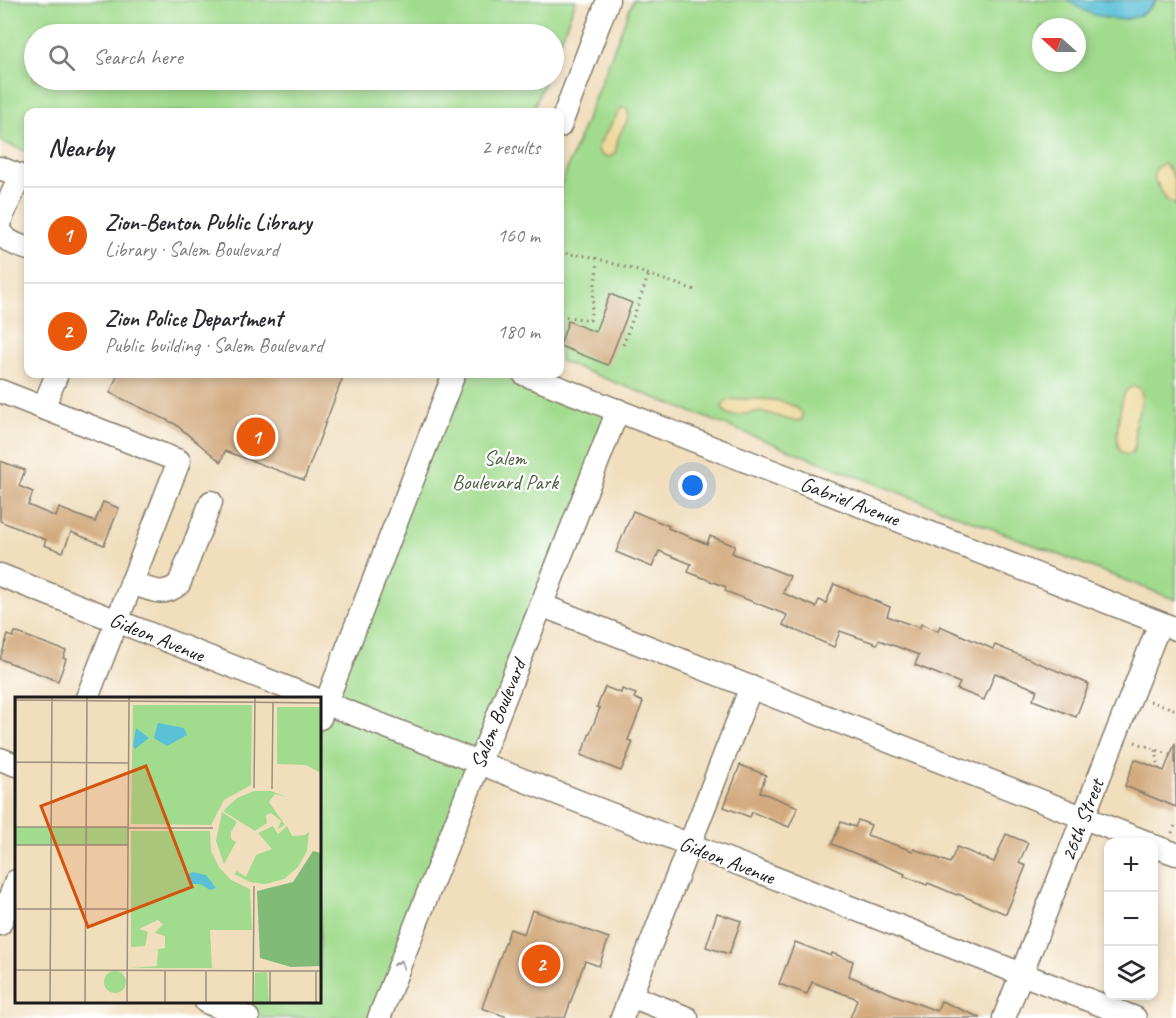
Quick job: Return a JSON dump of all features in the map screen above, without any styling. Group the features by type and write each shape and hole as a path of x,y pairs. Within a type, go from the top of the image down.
{"street":[{"path":"564,116 608,0"},
{"path":"0,221 16,174"},
{"path":"0,231 3,237 24,247"},
{"path":"43,408 55,378"},
{"path":"321,700 452,378"},
{"name":"Gabriel Avenue","path":"534,378 1168,626"},
{"path":"0,391 179,461 88,697"},
{"name":"Salem Boulevard","path":"379,1018 618,410"},
{"path":"131,584 161,592 169,592 179,584 211,502"},
{"name":"Gideon Avenue","path":"0,575 300,697"},
{"path":"541,605 1133,838"},
{"name":"26th Street","path":"1004,1018 1083,818 1168,626"},
{"path":"622,1018 751,687"},
{"name":"Gideon Avenue","path":"321,706 479,764 1135,1018"},
{"path":"0,759 15,765"},
{"path":"1158,847 1176,854"},
{"path":"4,923 15,884"},
{"path":"631,996 687,1018"},
{"path":"207,1006 248,1018"}],"path":[{"path":"564,253 588,256 695,290"},
{"path":"564,317 590,320 598,261"},
{"path":"623,345 649,274"},
{"path":"1149,700 1176,710"},
{"path":"1133,741 1170,755"},
{"path":"1156,750 1160,769"}],"green space":[{"path":"0,0 576,0 564,31 564,24 24,24 24,90 541,90 534,108 24,108 24,150 0,141"},
{"path":"633,0 1176,0 1176,600 564,363 564,177"},
{"name":"Salem Boulevard Park","path":"452,378 534,378 618,410 379,1018 204,1018 210,1003 321,1003 321,717"}],"sand":[{"path":"621,108 627,108 629,117 619,136 615,153 609,157 602,156 598,150 599,144"},
{"path":"1163,164 1173,176 1176,206 1166,199 1153,177 1157,167"},
{"path":"1136,386 1141,390 1142,399 1135,424 1135,447 1131,454 1126,455 1119,448 1118,443 1119,418 1124,394 1129,388"},
{"path":"728,400 780,401 790,404 803,415 801,420 796,421 763,412 730,415 722,408"}],"water":[{"path":"1067,0 1156,0 1147,10 1137,16 1113,19 1089,13"}],"building":[{"path":"610,294 632,303 608,365 564,348 564,334 568,321 595,332"},
{"path":"116,378 342,378 304,480 225,451 221,462 175,424 110,393"},
{"path":"0,461 25,470 19,486 33,492 28,505 56,517 59,508 95,522 103,502 119,508 104,545 71,532 63,552 44,545 46,540 0,521"},
{"path":"633,511 707,544 710,536 735,546 732,553 790,576 783,593 816,607 819,600 826,603 834,584 890,607 887,616 920,628 921,624 938,631 940,626 993,649 995,645 1089,684 1076,717 1033,700 1037,690 995,673 984,700 957,689 960,683 915,665 919,655 879,640 877,644 840,631 834,647 783,625 787,615 725,591 726,587 688,572 691,564 659,551 652,567 616,552"},
{"path":"15,632 66,651 63,658 66,659 58,681 0,659 8,635 13,637"},
{"path":"605,687 621,693 622,689 636,694 634,698 643,702 628,740 633,742 621,771 581,755 600,708 597,707"},
{"path":"1175,743 1176,807 1125,786 1135,759 1164,771"},
{"path":"740,765 766,775 760,792 798,807 789,827 752,812 750,817 724,807"},
{"path":"858,820 871,825 867,835 950,863 957,847 994,862 1006,834 1028,843 1019,863 1026,866 1006,914 958,894 904,876 905,874 832,844 841,822 855,827"},
{"path":"532,910 609,938 599,966 585,961 565,1018 510,1018 482,1008 510,929 524,934"},
{"path":"717,913 741,921 729,954 706,947"},
{"path":"795,942 831,956 832,953 853,961 849,976 897,996 937,1011 941,1001 981,1018 850,1018 857,1000 855,998 812,982 807,994 779,984"}],"place":[{"name":"Zion-Benton Public Library","path":"256,437"},
{"name":"Zion Police Department","path":"541,964"}]}
